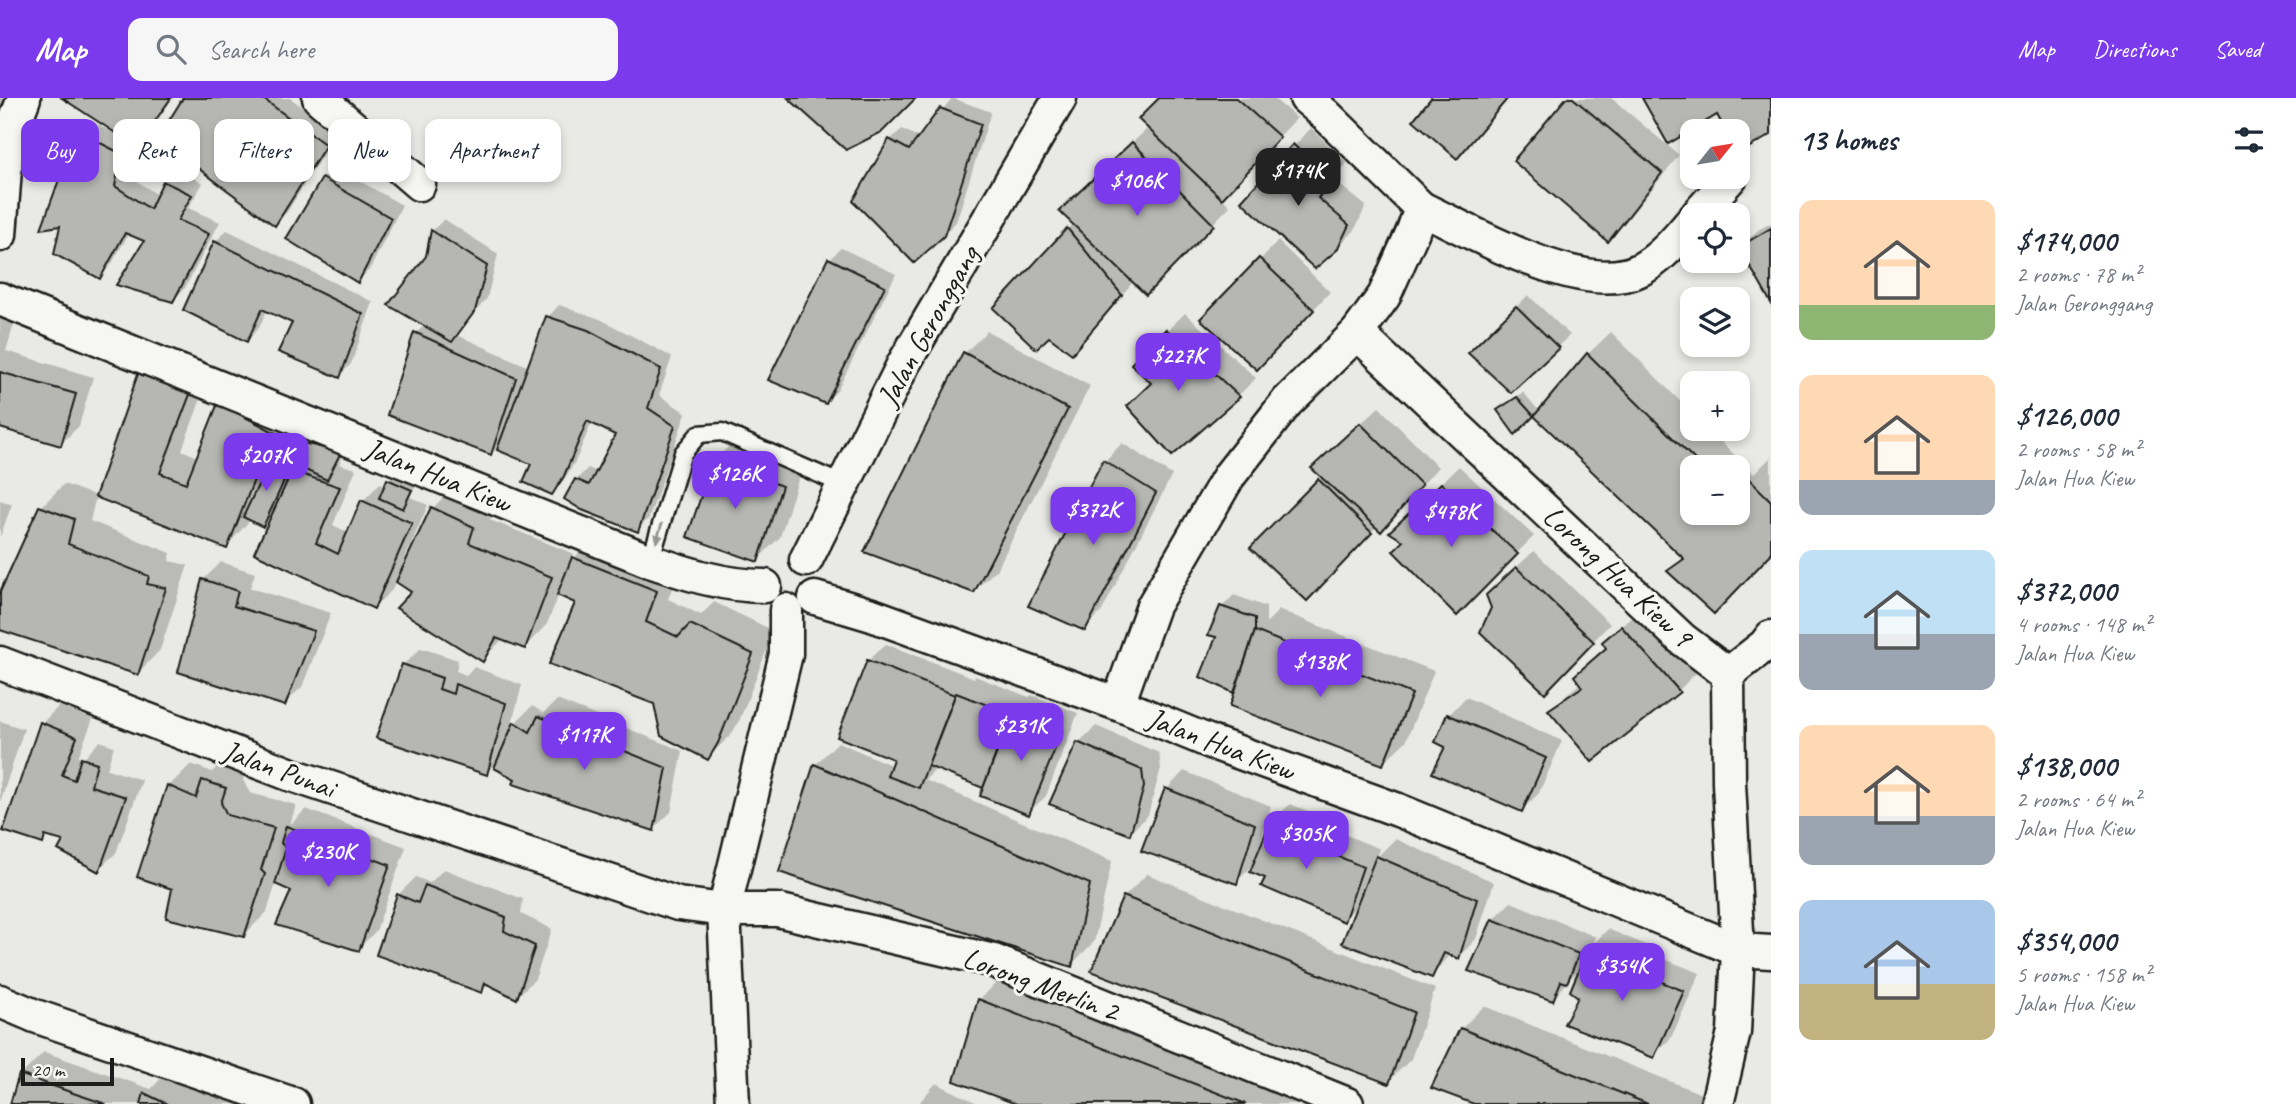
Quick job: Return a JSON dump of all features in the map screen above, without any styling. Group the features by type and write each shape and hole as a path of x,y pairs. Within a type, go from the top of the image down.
{"street":[{"path":"0,234 8,143 24,98"},
{"path":"319,98 419,184"},
{"name":"Jalan Geronggang","path":"806,560 904,363 1060,98"},
{"path":"1324,103 1420,208 1535,261 1602,278 1618,277 1637,271 1650,263 1680,233"},
{"path":"1708,203 1720,189"},
{"path":"1118,704 1153,606 1229,476 1287,402 1357,333 1384,296 1413,231 1420,208"},
{"name":"Jalan Hua Kiew","path":"0,299 650,561 699,578 740,586 765,586"},
{"name":"Lorong Hua Kiew 9","path":"1357,333 1682,639 1728,674"},
{"path":"789,556 806,560 813,566 820,581 816,598 802,609 786,610 772,601 765,586 766,577 774,563 789,556"},
{"name":"Jalan Hua Kiew","path":"816,598 1118,704 1213,743 1398,810 1738,950 1771,952"},
{"path":"733,1104 724,910 786,654 786,610"},
{"path":"1717,1104 1734,1032 1738,950 1729,782 1728,674 1765,645 1771,637"},
{"name":"Jalan Punai","path":"0,663 289,774 678,904 724,910"},
{"name":"Lorong Merlin 2","path":"724,910 777,909 994,961 1347,1104"},
{"path":"0,1001 35,1016 293,1104"}],"lane":[{"path":"650,561 683,453 699,434 722,432 844,485"}],"building":[{"path":"62,98 171,98 156,119 113,119 113,131 99,122 99,119 94,119"},
{"path":"183,98 262,98 291,119 214,119 214,180 200,170 200,119 170,119"},
{"path":"788,98 916,98 882,132 846,150"},
{"path":"1159,98 1236,98 1280,137 1222,199 1138,119"},
{"path":"1431,98 1508,98 1457,159 1413,120"},
{"path":"1566,98 1573,98 1662,173 1608,242 1513,161"},
{"path":"1642,98 1771,98 1771,135 1750,147 1750,119 1719,119 1717,115 1710,119 1680,119 1680,137 1668,144"},
{"path":"940,108 981,124 944,236 914,263 853,201 889,139 909,150"},
{"path":"314,136 326,145 314,164"},
{"path":"99,142 113,149 115,186 150,209 163,182 192,195 178,220 209,234 173,302 116,285 144,241 125,233 100,279 54,254 60,226 41,229 58,182 99,182"},
{"path":"1132,142 1214,225 1146,295 1059,211"},
{"path":"1293,144 1331,182 1318,198 1349,225 1337,250 1315,269 1241,201"},
{"path":"322,178 391,218 358,283 286,239"},
{"path":"216,182 303,182 275,226"},
{"path":"1067,228 1122,295 1072,354 1049,337 1036,349 993,308"},
{"path":"1771,228 1771,303 1750,266 1750,240"},
{"path":"431,230 487,266 475,311 452,342 388,305 426,256"},
{"path":"214,241 363,314 340,378 278,352 292,323 262,309 247,342 183,310"},
{"path":"828,258 885,286 826,404 768,380"},
{"path":"1259,258 1314,310 1257,370 1200,319"},
{"path":"1516,306 1559,348 1511,393 1468,353"},
{"path":"546,316 588,330 661,369 648,408 675,426 638,532 582,510 564,499 575,479 589,485 615,435 587,421 564,476 552,495 523,482 531,464 497,450"},
{"path":"1166,329 1240,397 1172,456 1127,406 1151,383 1131,364"},
{"path":"414,332 516,378 491,455 387,415"},
{"path":"963,352 1068,409 974,593 864,552"},
{"path":"1587,353 1690,455 1680,455 1680,525 1750,525 1750,480 1771,501 1771,554 1714,614 1667,571 1684,559 1534,416"},
{"path":"140,368 192,389 160,473 186,483 218,403 276,433 271,436 227,549 95,497"},
{"path":"0,372 76,394 61,446 0,428"},
{"path":"1517,397 1534,416 1515,435 1497,410"},
{"path":"1360,423 1422,485 1381,532 1311,468"},
{"path":"286,439 341,452 327,480 281,459"},
{"path":"714,459 782,486 758,562 687,537"},
{"path":"270,460 290,468 263,527 243,517"},
{"path":"1103,460 1156,493 1085,631 1028,606"},
{"path":"292,471 340,487 316,543 338,554 361,500 412,523 374,609 254,553"},
{"path":"387,479 412,490 403,509 379,498"},
{"path":"1318,479 1372,533 1307,601 1250,548"},
{"path":"1441,483 1518,554 1457,616 1393,551 1403,541 1389,532"},
{"path":"39,506 74,519 68,544 149,576 147,584 166,588 138,675 0,630 0,592"},
{"path":"431,507 474,527 469,543 552,577 525,649 496,638 483,662 396,608 411,592 396,582"},
{"path":"572,557 657,591 646,622 678,637 690,624 753,654 718,743 708,760 661,736 654,704 549,664 575,603 557,595"},
{"path":"1516,567 1594,642 1545,693 1480,632 1491,608 1486,595"},
{"path":"202,579 238,591 234,606 314,631 285,706 178,672"},
{"path":"1220,606 1255,618 1255,631 1234,693 1200,677 1216,637 1208,635"},
{"path":"1621,626 1680,692 1592,762 1548,710 1582,687 1574,676 1606,648 1602,642"},
{"path":"1255,631 1412,694 1383,765 1230,706"},
{"path":"867,660 955,695 919,788 887,776 893,759 837,737"},
{"path":"402,664 442,678 439,689 453,694 455,684 506,703 487,775 376,738"},
{"path":"956,693 1011,714 983,788 928,766"},
{"path":"1013,711 1062,731 1029,815 980,796"},
{"path":"1447,714 1546,758 1522,812 1432,773 1445,747 1435,742"},
{"path":"538,716 667,768 654,831 513,784 515,779 494,768 514,722 530,732"},
{"path":"40,722 77,737 62,775 74,780 81,758 97,763 91,786 126,797 99,872 58,850 63,841 45,836 43,844 3,831"},
{"path":"1077,742 1142,770 1144,787 1130,835 1049,804"},
{"path":"814,764 1090,884 1072,967 779,872"},
{"path":"202,780 226,788 221,803 227,815 274,828 261,870 265,874 244,937 166,918 172,889 137,877 167,785 196,798"},
{"path":"1165,788 1255,824 1237,884 1141,851"},
{"path":"1271,820 1320,839 1317,847 1363,867 1344,922 1261,886 1265,878 1250,872"},
{"path":"286,826 390,865 359,951 276,925 291,891 275,884 286,848 281,843"},
{"path":"1376,856 1477,899 1459,959 1444,953 1432,978 1342,943"},
{"path":"425,885 506,917 504,931 535,946 517,999 485,983 482,993 376,955 397,894 418,903"},
{"path":"1123,896 1414,1012 1389,1084 1091,971"},
{"path":"1492,919 1579,954 1567,983 1561,981 1553,1001 1468,971"},
{"path":"1589,945 1644,969 1642,974 1684,991 1654,1058 1564,1024 1578,997 1570,991"},
{"path":"978,999 1246,1104 1016,1104 954,1081"},
{"path":"1460,1028 1648,1104 1474,1104 1431,1088"},
{"path":"19,1074 76,1094 106,1104 10,1104"},
{"path":"144,1093 167,1104 141,1104"}]}
